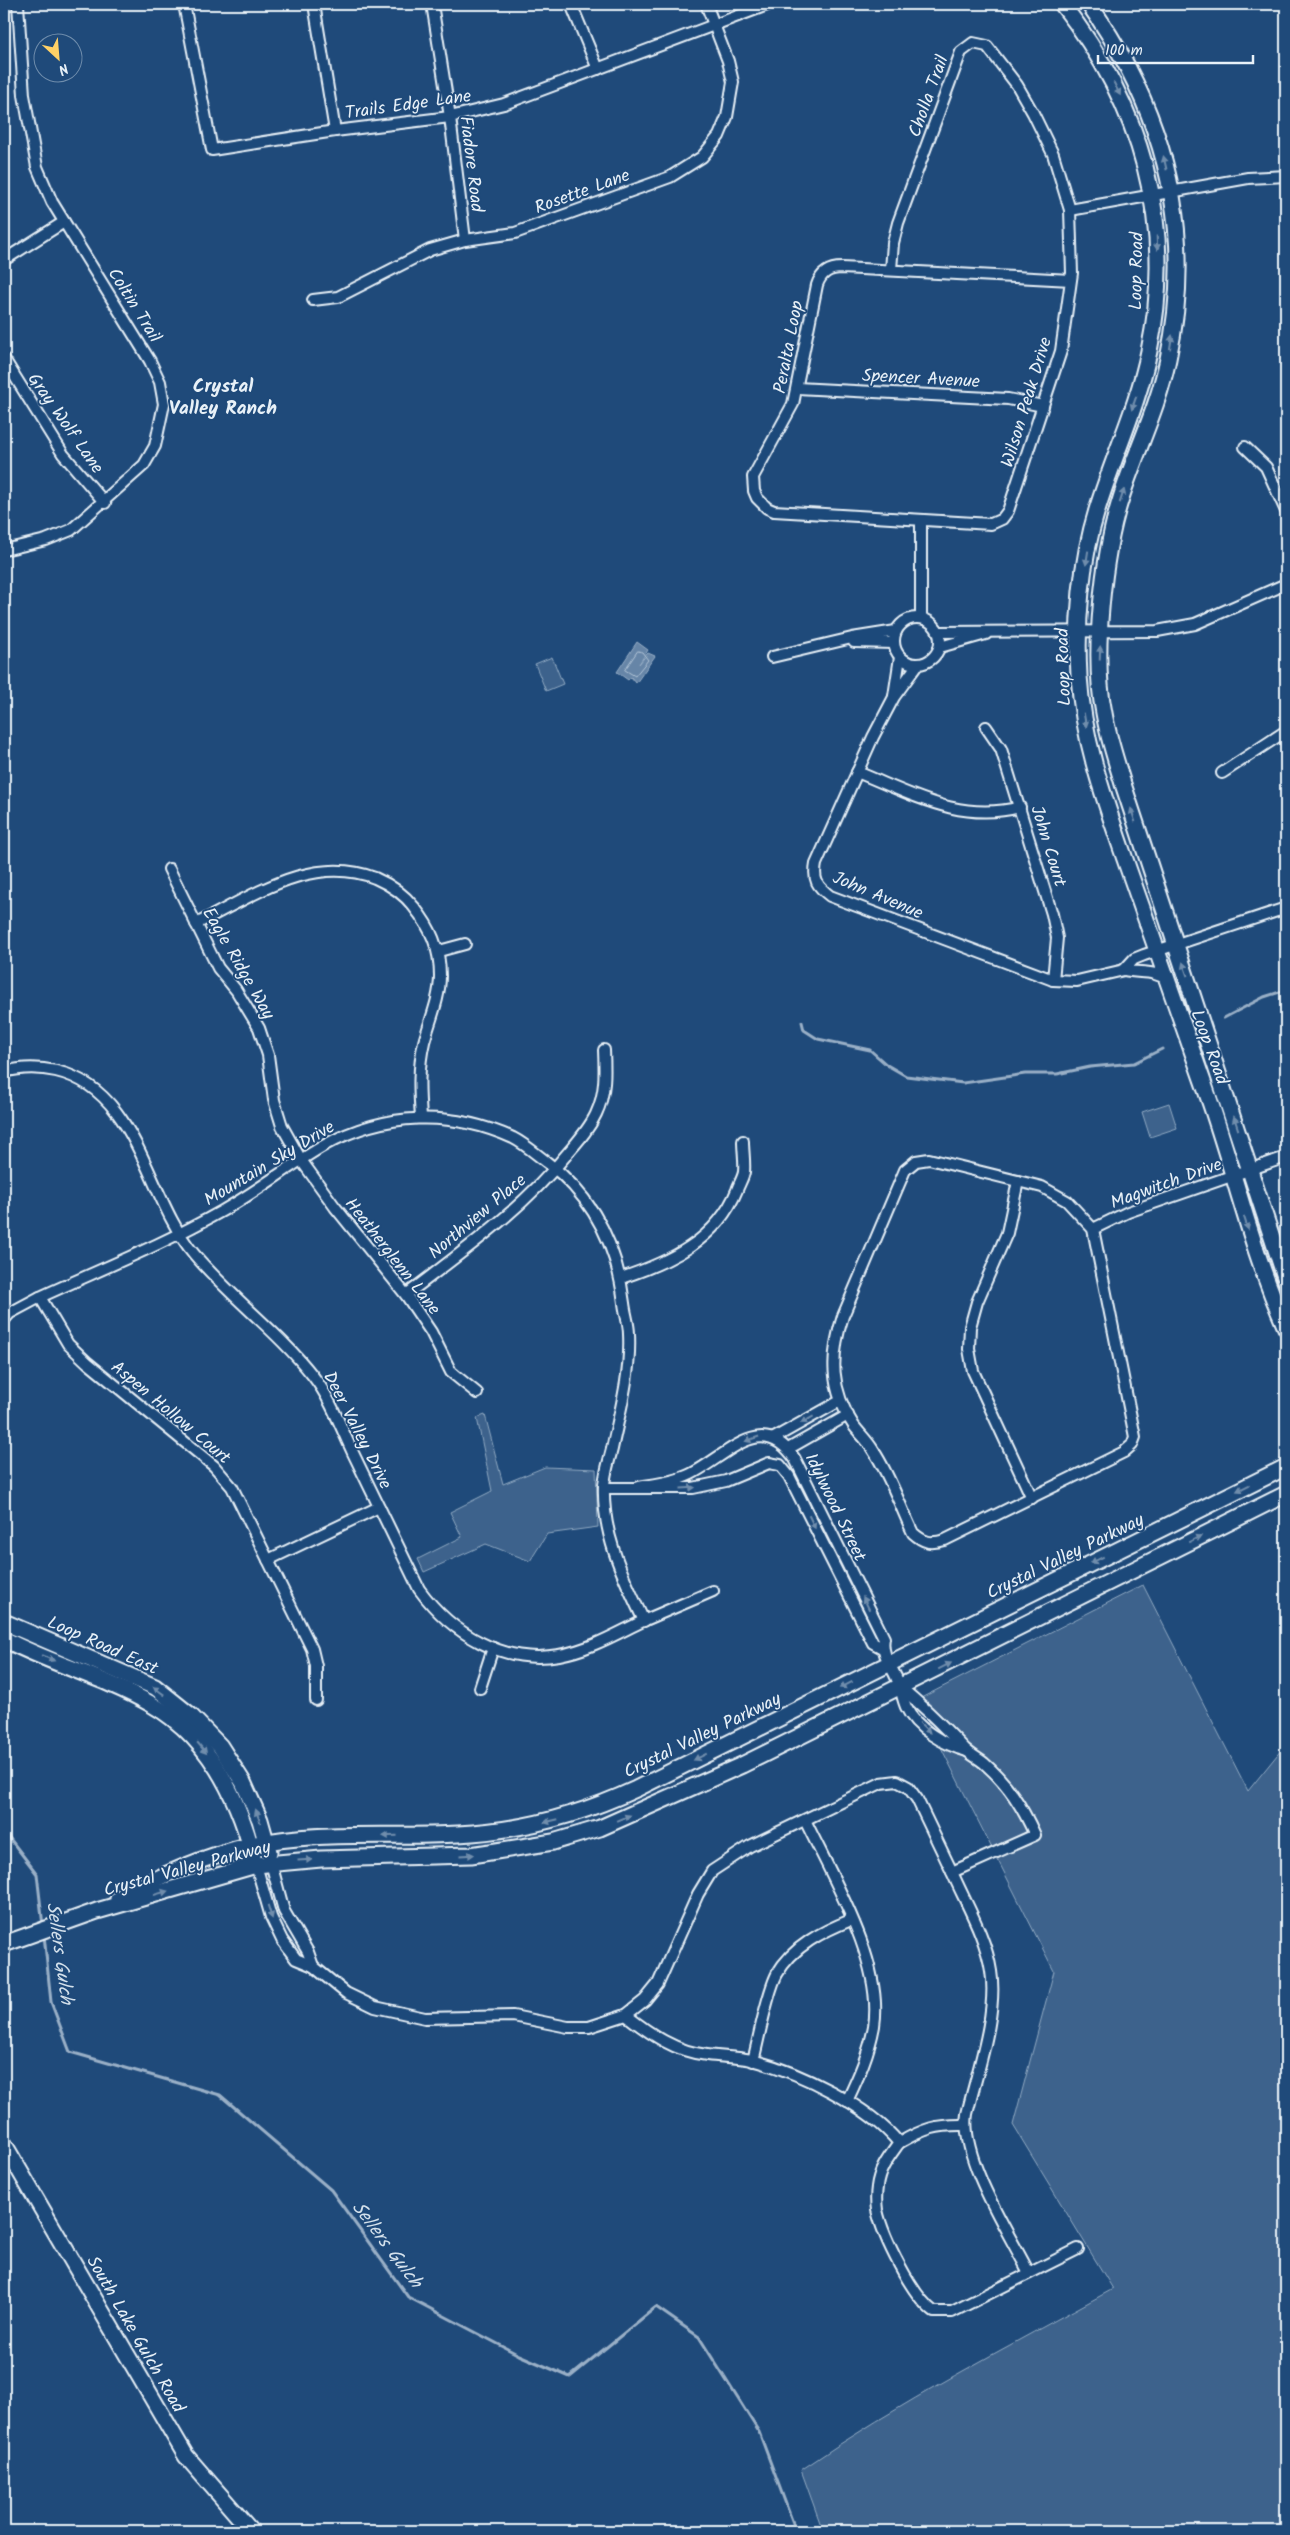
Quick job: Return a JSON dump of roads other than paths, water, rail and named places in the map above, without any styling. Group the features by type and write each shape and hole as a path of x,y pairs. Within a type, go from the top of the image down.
{"street":[{"name":"Coltin Trail","path":"4,550 46,540 71,530 104,503 144,465 155,446 164,404 160,382 150,361 52,202 37,167 24,96 18,4"},
{"name":"Trails Edge Lane","path":"184,4 212,150 335,131 450,118 504,104 770,4"},
{"path":"314,4 335,131"},
{"name":"Fiadore Road","path":"432,4 450,118 465,240"},
{"path":"571,4 598,69"},
{"name":"Rosette Lane","path":"313,300 338,297 430,250 465,240 515,233 670,177 702,157 719,136 731,100 732,82 728,61 706,4"},
{"name":"Loop Road","path":"1062,4 1100,56 1134,128 1151,195 1156,229 1158,269 1149,352 1136,398 1096,514 1082,592 1079,630 1079,677 1084,719 1092,755 1157,952 1210,1101 1231,1176 1256,1252 1286,1328"},
{"name":"Loop Road","path":"1089,4 1122,55 1140,88 1154,123 1172,190 1178,247 1174,321 1157,403 1120,500 1108,560 1100,630 1099,666 1103,711 1123,784 1252,1170 1272,1242 1286,1280"},
{"name":"Cholla Trail","path":"891,270 893,243 898,223 961,52 972,43 986,46 1017,85 1033,112 1053,154 1070,210"},
{"path":"1070,210 1172,190 1268,175 1286,176"},
{"name":"Wilson Peak Drive","path":"921,521 991,524 1002,519 1008,511 1061,350 1071,280 1070,210"},
{"path":"4,260 64,222"},
{"name":"Peralta Loop","path":"921,521 774,511 762,503 754,491 753,476 788,415 797,388 817,285 822,274 835,268 1071,280"},
{"name":"Gray Wolf Lane","path":"4,359 63,454 104,503"},
{"name":"Spencer Avenue","path":"797,388 1008,399 1043,406"},
{"path":"1245,447 1266,466 1286,511"},
{"path":"921,521 921,618"},
{"path":"939,632 1156,631 1195,624 1286,584"},
{"path":"772,657 833,642 896,631 907,620 921,618 935,626 939,632 940,647"},
{"path":"896,631 894,643 900,657 905,661 918,664 930,661 940,647 992,632"},
{"path":"833,642 894,643"},
{"name":"John Avenue","path":"894,697 900,657"},
{"name":"John Avenue","path":"918,664 894,697 857,772 816,864 814,876 819,887 830,896 1053,980 1077,982 1124,970 1136,973 1150,971 1167,980"},
{"name":"John Court","path":"986,727 1001,749 1056,927 1056,955 1053,980"},
{"path":"1222,773 1286,731"},
{"path":"857,772 964,812 989,813 1020,807"},
{"name":"Eagle Ridge Way","path":"169,869 218,968 236,990 259,1028 268,1055 276,1109 282,1126 301,1160"},
{"path":"196,924 292,877 317,871 343,870 367,875 389,884 408,900 423,918 439,951 440,978 418,1072 421,1117"},
{"name":"John Avenue","path":"1124,970 1134,960 1286,908"},
{"path":"439,951 465,944"},
{"name":"Northview Place","path":"406,1295 506,1217 555,1169 587,1130 596,1113 606,1083 604,1050"},
{"name":"Deer Valley Drive","path":"4,1072 18,1068 42,1068 69,1074 105,1096 118,1112 180,1233 194,1254 287,1346 313,1376 331,1406 419,1589 432,1607 464,1634 493,1648 532,1656 559,1655 591,1646 713,1591"},
{"name":"Mountain Sky Drive","path":"4,1320 10,1313 40,1297 180,1233 223,1210 301,1160 356,1130 386,1122 421,1117 474,1124 515,1139 555,1169 578,1190 595,1213 608,1237 621,1278 629,1332 630,1362 604,1488 606,1531 622,1575 644,1621"},
{"path":"621,1278 667,1261 689,1249 712,1228 732,1203 744,1172 743,1141"},
{"name":"Magwitch Drive","path":"1092,1229 1128,1212 1286,1157"},
{"path":"929,1159 1042,1187 1067,1201 1092,1229 1135,1437 1132,1445 1124,1452 945,1540 933,1544 922,1541 913,1533 874,1450 840,1401 834,1378 833,1361 836,1338 843,1316 905,1170 916,1161 929,1159"},
{"name":"Heatherglenn Lane","path":"301,1160 334,1207 406,1295 431,1332 451,1372 477,1393"},
{"path":"1018,1181 1007,1233 977,1302 970,1327 970,1349 976,1379 1032,1498"},
{"name":"Aspen Hollow Court","path":"40,1297 68,1344 88,1363 214,1466 232,1487 312,1649 316,1666 316,1700"},
{"path":"774,1438 840,1401"},
{"path":"788,1449 848,1415"},
{"name":"Idylwood Street","path":"639,1487 680,1479 750,1439 758,1437 774,1438 788,1449 884,1638 882,1648"},
{"name":"Idylwood Street","path":"604,1488 676,1489 710,1486 769,1463 780,1465 789,1476 873,1644 882,1648 890,1663 901,1688 906,1707 931,1734 946,1745 967,1751 982,1760 1004,1781 1022,1806 1035,1835 952,1872"},
{"name":"Crystal Valley Parkway","path":"97,1911 164,1877 251,1846 335,1837 478,1833 514,1829 560,1818 614,1800 1286,1467"},
{"name":"Crystal Valley Parkway","path":"9,1942 97,1911 263,1864 321,1858 472,1855 529,1847 577,1836 624,1818 742,1765 901,1688 1286,1494"},
{"path":"268,1560 379,1507"},
{"name":"Loop Road East","path":"4,1622 155,1687 190,1715 220,1746 243,1782 267,1843 263,1864"},
{"name":"Loop Road East","path":"4,1639 152,1704 172,1720 198,1743 223,1776 240,1810 251,1846 263,1864"},
{"path":"480,1688 493,1648"},
{"path":"263,1864 271,1916 282,1940 296,1959 313,1966 346,1993 375,2007 425,2018 514,2016 568,2027 589,2027 626,2015 645,2000 658,1984 698,1894 712,1871 750,1846 881,1783 897,1781 908,1787 917,1799 985,1945 992,1972 990,2019 966,2125 976,2169 1029,2274"},
{"path":"805,1820 863,1945 874,1983 874,2025 865,2063 847,2101"},
{"path":"263,1864 284,1911 308,1952 313,1966"},
{"path":"753,2061 777,1975 802,1945 832,1928 852,1920"},
{"path":"626,2015 649,2033 684,2050 753,2061 805,2081 871,2114 899,2143"},
{"path":"966,2125 947,2124 925,2129 899,2143 882,2168 877,2186 877,2208 883,2229 906,2274 926,2306 934,2312 952,2312 1078,2249"},
{"name":"South Lake Gulch Road","path":"4,2144 186,2456 251,2531"}],"water":[{"path":"637,642 648,650 639,664 648,653 655,656 636,683 631,677 628,680 617,672"}],"waterway":[{"path":"1224,1018 1264,997 1286,990"},
{"path":"802,1022 804,1030 818,1039 870,1050 887,1065 906,1076 963,1083 1025,1074 1057,1074 1090,1067 1134,1063 1162,1049"},
{"name":"Sellers Gulch","path":"4,1831 37,1874 43,1926"},
{"name":"Sellers Gulch","path":"44,1935 51,2002 70,2052 220,2095 331,2190 408,2297 519,2355 570,2377 656,2307 699,2337 759,2432 796,2531"}],"district":[{"name":"Crystal Valley Ranch","path":"223,396"}]}
